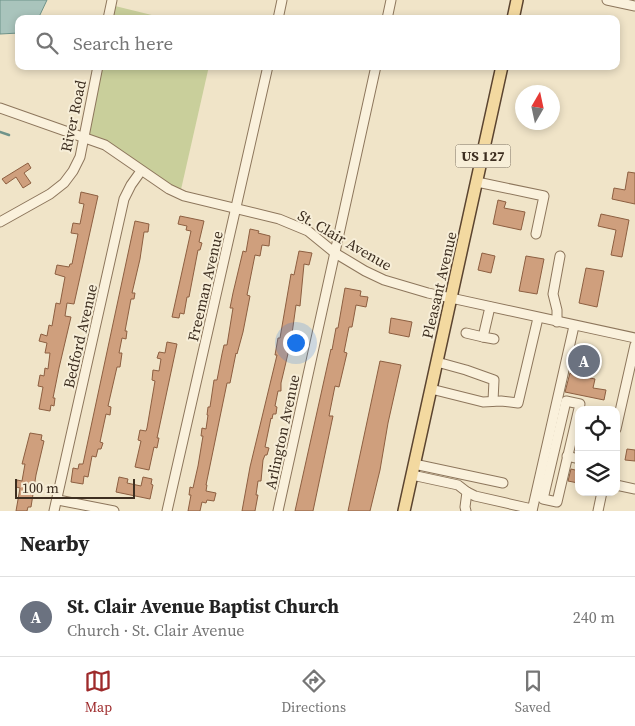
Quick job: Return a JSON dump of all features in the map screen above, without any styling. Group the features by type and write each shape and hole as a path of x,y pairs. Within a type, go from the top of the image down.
{"main road":[{"path":"514,15 517,0"},
{"name":"Pleasant Avenue","path":"404,511 501,70"}],"street":[{"path":"109,15 112,0"},
{"path":"279,15 282,0"},
{"path":"388,15 391,0"},
{"path":"607,0 635,6"},
{"name":"River Road","path":"0,222 50,194 64,183 73,172 80,157 97,70"},
{"name":"Freeman Avenue","path":"167,511 267,70"},
{"name":"Arlington Avenue","path":"278,511 375,70"},
{"name":"St. Clair Avenue","path":"1,107 105,145 141,171 184,196 279,219 308,232 335,253 384,280 418,291 635,338"},
{"name":"Bedford Avenue","path":"54,511 124,199 141,171"},
{"path":"477,182 544,196 536,234"},
{"path":"556,322 557,310 553,294 560,256"},
{"path":"483,337 490,306"},
{"path":"431,389 483,402 500,401 518,404 538,318"},
{"path":"562,400 580,404 557,502 543,499 574,326"},
{"path":"466,333 494,339"},
{"path":"620,412 635,345"},
{"path":"437,362 494,380 493,401"},
{"path":"413,469 458,485 475,496 532,510 562,400"},
{"path":"568,456 575,458"},
{"path":"413,469 503,483"},
{"path":"620,485 635,488"},
{"path":"466,511 467,492"},
{"path":"598,511 601,496"},
{"path":"58,500 114,511"}],"green space":[{"path":"111,5 152,15 109,15"},
{"path":"97,70 208,70 180,194 84,138"}],"water":[{"path":"0,0 47,0 40,15 15,15 15,33 0,34"}],"building":[{"path":"28,163 31,168 24,173 31,183 23,188 16,177 6,184 2,179"},
{"path":"628,172 635,173 635,204 612,199 614,188 625,190"},
{"path":"81,192 98,196 74,304 67,303 65,316 71,317 53,398 55,398 54,406 51,405 50,411 39,409 43,387 38,386 40,375 44,376 45,368 48,369 50,353 45,353 47,343 39,341 41,334 47,336 49,325 52,326 56,303 60,304 65,277 55,274 57,265 69,267 72,264 78,234 71,233 73,223 80,224 84,204 79,203"},
{"path":"498,200 506,202 504,208 525,212 521,230 493,224"},
{"path":"601,214 629,220 622,257 611,255 616,230 598,226"},
{"path":"180,216 204,221 199,242 202,243 200,250 198,250 189,297 187,297 184,314 180,313 179,318 172,317 191,231 186,230 187,226 178,224"},
{"path":"135,221 149,224 148,232 144,232 132,293 135,293 134,299 131,299 125,331 127,331 126,339 122,338 119,353 122,353 120,367 117,367 108,406 111,407 110,415 106,414 100,442 103,443 101,449 98,449 96,457 92,456 88,477 84,476 83,484 71,482 73,468 78,469 79,464 83,464"},
{"path":"250,229 270,236 269,246 262,245 260,256 255,255 247,295 250,296 243,332 236,353 230,383 227,383 206,485 206,491 216,493 214,501 207,500 206,503 202,502 200,511 188,511 191,495 189,495 190,487 193,488 198,466 203,436 201,436 202,428 206,429 208,407 210,407 214,380 217,380 224,345 227,345 233,308 230,308 243,251 246,252"},
{"path":"299,251 312,253 309,265 304,264 300,306 296,305 281,391 278,391 275,406 277,407 276,414 273,414 271,418 265,447 269,448 263,460 261,481 258,481 255,511 242,511 250,467 277,355 275,355 278,338 280,338 291,274 294,275"},
{"path":"482,253 495,256 491,273 478,270"},
{"path":"526,256 544,259 537,294 519,291"},
{"path":"586,268 604,271 597,307 579,303"},
{"path":"345,288 361,291 360,296 368,297 366,307 356,305 352,327 349,327 344,352 347,353 339,387 335,386 329,416 333,416 313,511 295,511 331,349 336,328 338,328"},
{"path":"391,318 412,322 409,337 389,333"},
{"path":"167,342 177,344 157,438 159,438 157,448 154,447 149,470 135,467 141,441 138,440 140,430 146,431 147,428 155,381 152,380 153,370 159,371 161,359 157,358 159,352 165,353"},
{"path":"577,346 596,350 590,378 595,379 593,388 606,390 604,400 565,392 570,373 572,374"},
{"path":"380,361 401,365 380,470 370,511 348,511"},
{"path":"30,433 42,435 41,440 44,441 31,507 28,507 27,511 16,511 20,488 16,487 17,480 22,481 25,464 22,464"},
{"path":"627,449 635,450 635,461 625,460"},
{"path":"571,469 575,470 575,482 568,481"},
{"path":"119,477 128,479 127,483 141,486 143,477 152,479 151,484 153,485 150,499 116,492"}],"waterway":[{"path":"0,132 9,135"}],"place":[{"name":"St. Clair Avenue Baptist Church","path":"584,361"}]}
